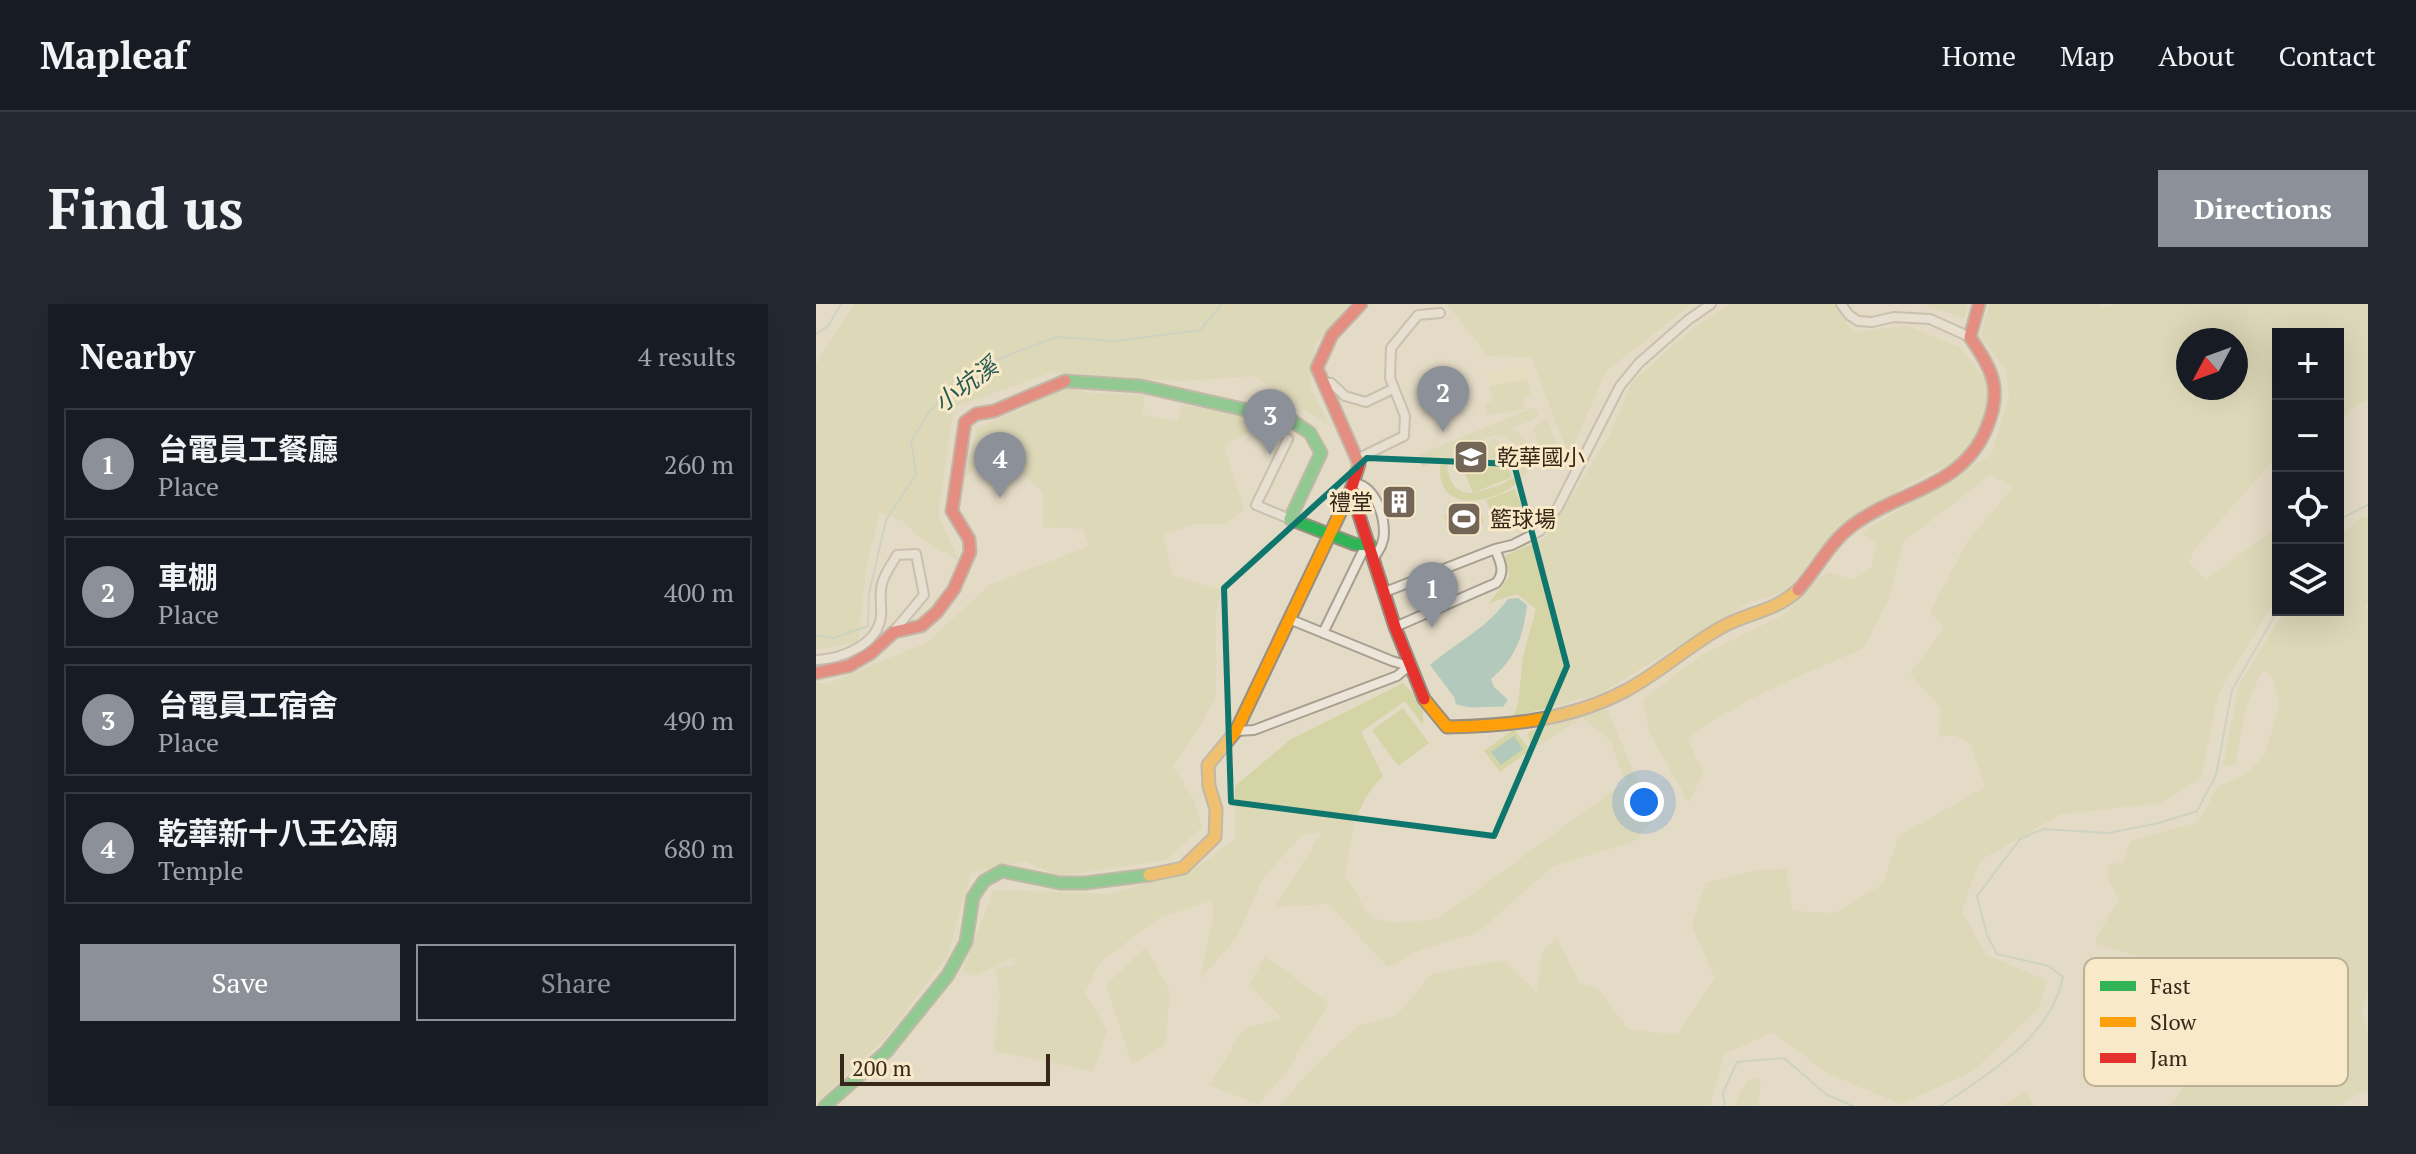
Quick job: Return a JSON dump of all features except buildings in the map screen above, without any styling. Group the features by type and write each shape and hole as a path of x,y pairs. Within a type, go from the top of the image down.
{"street":[{"path":"825,1106 886,1052 948,975 966,942 973,897 984,881 1002,871 1060,883 1085,883 1173,872 1199,855 1215,837 1216,809 1209,786 1208,765 1236,731 1352,487 1359,464 1317,368 1332,335 1361,304"},
{"path":"1385,592 1512,545 1540,531 1558,507 1620,386 1639,363 1711,304"},
{"path":"1352,487 1409,666 1422,696 1447,727 1491,726 1551,718 1624,692 1723,626 1785,602 1807,581 1841,535 1875,511 1963,465 1980,445 1996,406 1994,375 1970,337 1930,319 1894,317 1872,322 1858,321 1841,304"},
{"path":"1970,337 1979,304"},
{"path":"1357,459 1404,436 1405,416 1390,378 1391,348 1418,315 1440,313"},
{"path":"893,632 921,626 932,617 966,572 971,557 970,540 952,511 965,422 976,414 994,411 1059,382 1075,380 1141,386 1291,420 1308,429 1317,440 1321,453 1290,519"},
{"path":"1322,382 1331,383 1345,396 1366,402 1393,389"},
{"path":"1288,439 1256,505 1354,544 1370,545"},
{"path":"1352,487 1363,485 1372,492 1380,513 1384,533 1382,545 1374,558"},
{"path":"1323,633 1362,553 1370,545"},
{"path":"1395,627 1496,583 1501,577 1502,567 1495,549"},
{"path":"816,660 846,653 873,636 881,619 882,581 897,555 916,554 924,595 893,632 880,647 854,665 828,673 816,673"},
{"path":"1289,619 1409,666"},
{"path":"1236,731 1254,730 1397,676 1409,666"}],"highlighted area":[{"path":"1367,458 1514,464 1567,666 1494,836 1231,802 1224,588"}],"shaded area":[{"path":"1527,365 1529,379 1489,386 1486,372"},
{"path":"1518,598 1527,605 1520,637 1507,663 1491,679 1494,687 1508,700 1503,707 1456,704 1430,665 1481,627 1508,599"},
{"path":"1514,736 1523,749 1501,765 1491,752"}],"green space":[{"path":"855,304 1349,304 1315,345 1310,387 1330,426 1254,376 1178,381 1053,372 954,407 938,515 959,561 918,536 905,522 880,512 867,563 858,642 816,650 816,364"},
{"path":"1447,304 1692,304 1606,371 1569,457 1531,357 1488,356"},
{"path":"1729,304 1834,304 1853,332 1907,326 1960,347 1990,386 1983,421 1960,460 1925,475 1838,526 1786,591 1746,604 1600,694 1513,717 1518,704 1523,657 1536,609 1517,594 1489,603 1509,577 1505,556 1545,538 1609,437 1632,382 1685,335"},
{"path":"1923,304 1968,304 1964,318"},
{"path":"1990,304 2102,304 2101,308 2118,304 2368,304 2368,400 2355,406 2344,417 2344,328 2272,328 2272,462 2194,550 2189,562 2205,580 2272,530 2272,605 2218,694 2201,778 2162,803 2061,814 1979,861 1962,911 1985,954 2047,981 2039,1008 1973,1071 1901,1104 1827,1073 1773,1032 1724,1054 1710,1106 1280,1106 1309,1072 1358,1026 1397,1015 1432,974 1505,960 1537,993 1542,953 1556,938 1580,983 1598,989 1628,1029 1677,1035 1715,978 1692,926 1706,883 1758,870 1786,869 1793,911 1835,913 1883,884 1899,836 1985,787 1970,744 1954,735 1939,737 1941,708 1910,674 1944,629 1930,612 1968,541 2013,487 1990,475 1903,542 1888,601 1863,649 1750,700 1687,739 1703,772 1689,803 1649,732 1643,700 1700,656 1785,614 1818,578 1831,572 1853,580 1871,569 1877,543 1861,533 1992,454 2009,396 2006,370 1980,335"},
{"path":"1528,380 1530,395 1523,397 1525,409 1486,415 1485,403 1493,401 1490,386"},
{"path":"1067,388 1093,393 1145,395 1142,414 1177,422 1183,405 1274,420 1292,426 1286,433 1262,430 1224,445 1244,509 1226,524 1195,524 1163,535 1173,576 1222,590 1216,611 1216,695 1173,767 1193,798 1202,827 1166,860 1067,875 1056,875 1025,861 971,873 947,956 888,1035 816,1103 816,683 827,684 926,643 990,585 1089,546 1083,529 1043,527 1043,491 998,455 964,477 977,429"},
{"path":"1535,407 1539,417 1511,428 1529,446 1530,465 1518,482 1499,494 1476,500 1456,498 1443,485 1441,459 1423,466 1418,455","holes":["1494,435 1515,443 1523,454 1522,467 1517,474 1503,484 1475,492 1512,477 1496,438 1457,454 1473,493 1458,489 1452,483 1447,467 1455,455 1473,443"]},
{"path":"1546,417 1562,458 1546,461 1533,429"},
{"name":"籃球場","path":"1515,489 1522,507 1493,518 1486,500"},
{"name":"籃球場","path":"1476,503 1484,522 1452,535 1444,516"},
{"path":"2368,516 2368,991 2362,1011 2368,1032 2368,1092 2365,1090 2340,1106 2169,1106 2184,1086 2348,1086 2348,958 2145,958 2097,944 2096,938 2119,900 2107,876 2108,864 2123,863 2130,841 2198,822 2218,787 2248,773 2265,755 2279,705 2273,677 2262,670 2246,707 2235,766 2223,765 2239,685 2281,616 2344,616 2344,533"},
{"path":"1403,683 1423,703 1423,725 1405,701 1361,732 1383,776 1360,809 1345,875 1371,918 1396,923 1438,919 1625,782 1611,741 1582,718 1531,750 1528,733 1542,726 1607,709 1654,819 1635,841 1553,866 1477,933 1422,949 1388,967 1329,904 1275,907 1322,832 1301,835 1262,880 1237,937 1200,979 1214,912 1211,901 1159,918 1099,963 1085,993 1107,1030 1093,1071 994,1051 1000,995 996,968 1016,965 1014,957 974,976 962,971 994,890 1112,894 1198,866 1235,840 1235,786 1291,739"},
{"path":"1403,708 1429,743 1398,766 1372,730"},
{"path":"1514,729 1530,750 1500,772 1484,751"},
{"path":"1146,947 1170,992 1165,1045 1132,1064 1106,985"},
{"path":"1266,956 1329,1004 1284,1075 1258,1104 1209,1085 1244,1029 1282,1018 1249,984"},
{"path":"1761,1078 1758,1106 1735,1106 1748,1080"},
{"path":"2025,1091 2035,1106 2002,1106"}],"waterway":[{"name":"小坑溪","path":"816,334 828,326 841,304"},
{"name":"小坑溪","path":"816,635 833,638 868,626 869,594 886,520 916,475 911,441 931,409 988,363 1056,337 1114,341 1200,330 1222,304"},
{"path":"2344,517 2368,505"},
{"path":"1941,1106 2016,1052 2046,1018 2057,998 2063,977 2049,966 1997,954 1987,935 1977,896 2020,839 2043,829 2108,833 2159,823 2197,811 2216,775 2232,690 2275,616"},
{"path":"1725,1106 1723,1093 1737,1062 1784,1058 1827,1095 1853,1106"}],"traffic: fast":[{"path":"1065,381 1141,386 1291,420 1310,433 1321,453 1290,519 1354,544 1370,545"},
{"path":"825,1106 886,1052 948,975 966,942 973,897 984,881 1002,871 1060,883 1149,875"}],"traffic: slow":[{"path":"1149,875 1183,868 1215,837 1216,809 1209,786 1208,765 1236,731 1351,490"},
{"path":"1424,699 1447,727 1516,723 1583,709 1625,691 1722,627 1780,603 1798,590"}],"traffic: jam":[{"path":"1361,304 1332,335 1317,368 1359,464 1351,490 1395,627 1424,699"},
{"path":"1798,590 1830,548 1853,525 1946,476 1963,463 1976,447 1987,427 1994,401 1993,380 1970,337 1979,304"},
{"path":"816,673 849,666 871,653 894,632 921,626 937,612 954,589 970,552 969,539 952,511 965,422 976,414 994,411 1065,381"}],"place":[{"name":"車棚","path":"1443,432"},
{"name":"台電員工宿舍","path":"1270,455"},
{"name":"乾華國小","path":"1471,457"},
{"name":"乾華新十八王公廟","path":"1000,498"},
{"name":"禮堂","path":"1399,502"},
{"name":"籃球場","path":"1464,519"},
{"name":"台電員工餐廳","path":"1432,628"}]}
